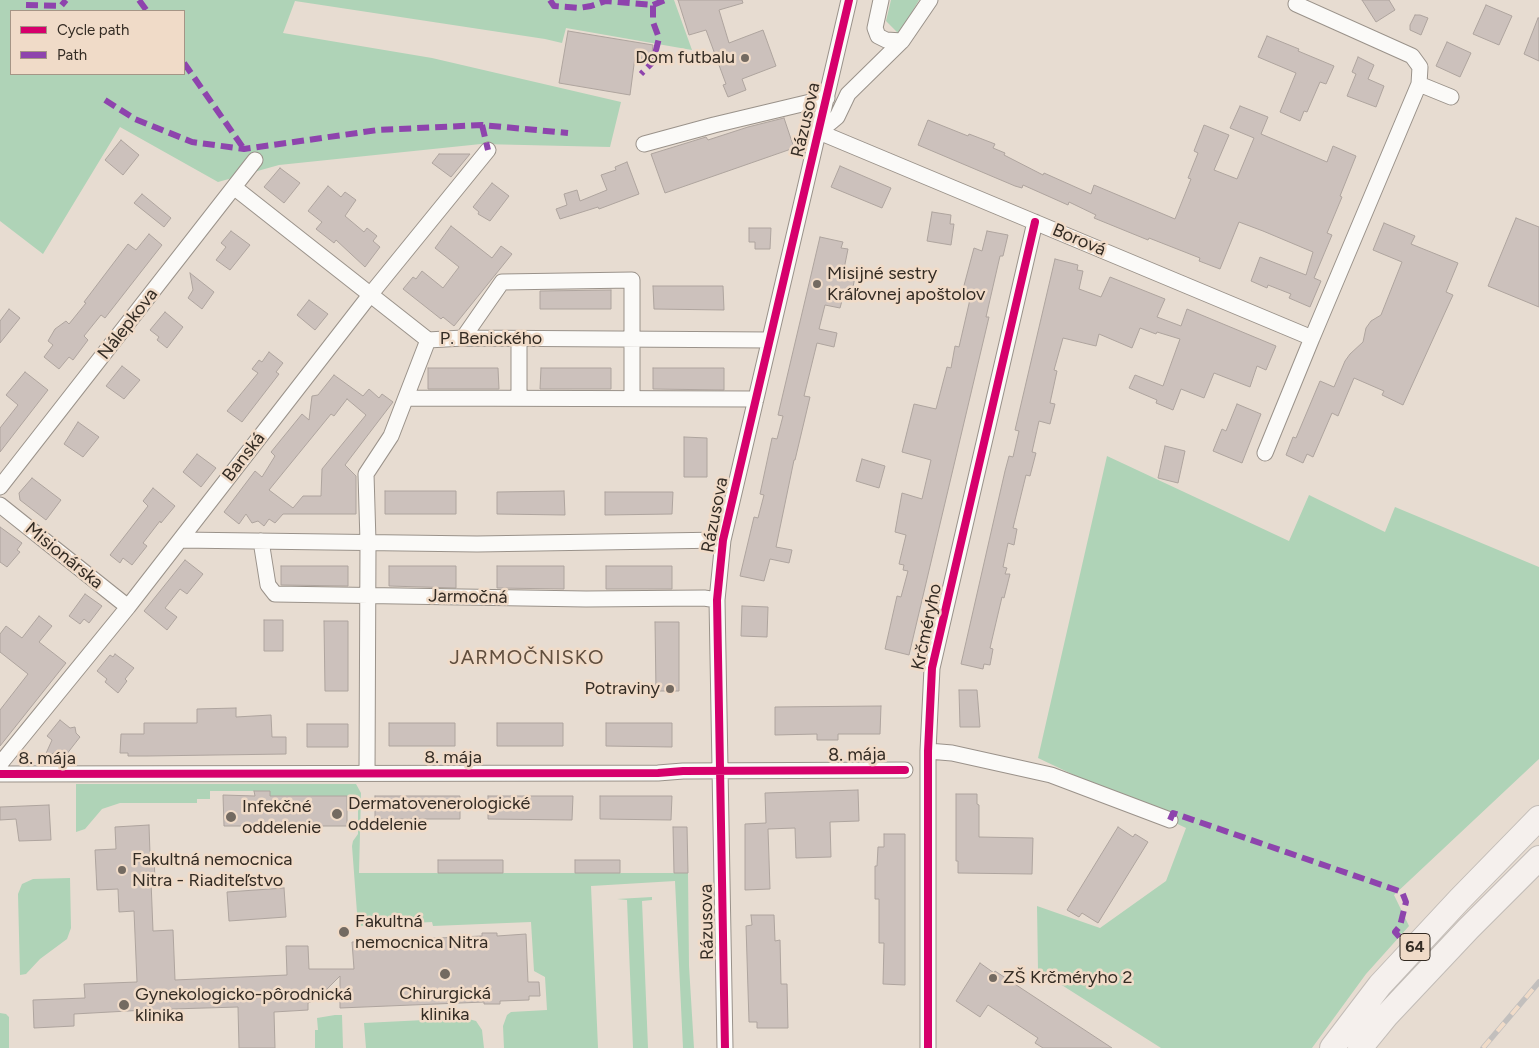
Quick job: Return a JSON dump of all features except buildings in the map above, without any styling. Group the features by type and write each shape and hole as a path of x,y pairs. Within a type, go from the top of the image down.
{"main road":[{"name":"64","path":"1332,1048 1380,984 1539,818"},
{"path":"1506,853 1530,878"},
{"name":"64","path":"1360,1048 1387,1015 1530,878 1539,858"}],"street":[{"name":"Rázusova","path":"725,1048 717,600 723,540 849,0"},
{"path":"881,0 875,28 878,36 886,40 902,41"},
{"path":"818,132 837,117 848,94 902,41 930,0"},
{"path":"1265,453 1419,84 1420,67 1412,56 1296,4"},
{"path":"1419,84 1451,97"},
{"name":"Rázusova","path":"644,144 714,124 827,98"},
{"name":"Borová","path":"818,132 1312,338"},
{"name":"Banská","path":"0,764 128,607 370,295 488,150"},
{"name":"Nálepkova","path":"0,487 255,160"},
{"name":"P. Benického","path":"234,188 428,340 463,338 769,340"},
{"name":"Krčméryho","path":"928,1048 928,750 932,668 1036,222"},
{"path":"463,338 502,282 632,280 632,398"},
{"path":"519,398 520,339"},
{"path":"367,773 368,542 366,474 391,436 428,340"},
{"path":"406,398 756,399"},
{"name":"Misionárska","path":"0,505 128,607"},
{"path":"180,540 477,544 723,540"},
{"name":"Jarmočná","path":"261,541 268,585 275,594 682,598 717,600"},
{"path":"928,750 952,753 1051,775 1170,820"},
{"name":"8. mája","path":"0,774 905,770"}],"green space":[{"path":"0,0 674,0 692,50 566,28 562,43 295,1 283,33 432,58 621,102 610,147 481,144 279,165 218,182 120,127 43,254 0,221"},
{"path":"891,0 919,0 899,34 886,21"},
{"path":"1107,456 1289,541 1309,495 1385,532 1395,507 1539,567 1539,759 1394,895 1409,926 1366,974 1312,1048 1161,1048 1038,970 1037,906 1100,928 1166,881 1186,828 1038,758"},
{"path":"76,784 356,784 361,793 359,873 688,873 689,966 694,1048 683,1048 675,881 591,886 598,1048 504,1048 503,1026 507,1015 511,1012 547,1010 545,977 534,971 531,922 433,926 432,922 358,926 352,846 358,834 358,796 351,796 351,807 347,807 347,796 270,796 270,791 210,791 210,799 197,799 197,803 120,803 102,809 85,829 76,832"},
{"path":"70,878 71,928 67,939 40,959 26,974 20,975 18,894 22,884 33,879"},
{"path":"652,897 652,900 642,901 648,1048 633,1048 627,900 617,899"},
{"path":"0,1013 6,1014 9,1017 9,1048 0,1048"},
{"path":"342,1015 343,1048 315,1048 315,1030 318,1030 317,1018"},
{"path":"465,1018 476,1021 482,1030 484,1048 366,1048 364,1023"}],"railway":[{"path":"1483,1048 1539,982"}],"marked path":[{"path":"26,5 61,6 66,0"},
{"path":"139,0 146,10"},
{"path":"550,0 554,6 579,8 606,1 653,5 653,22 659,38 653,62 641,74"},
{"path":"653,5 665,0"},
{"path":"185,64 244,149"},
{"path":"105,100 135,119 192,142 244,149 378,130 482,125 568,133"},
{"path":"482,125 488,150"},
{"path":"1170,820 1173,813 1402,892 1406,902 1400,926 1395,932 1402,940"}],"cycle path":[{"path":"725,1048 717,600 723,540 849,0"},
{"path":"928,1048 928,751 932,668 1035,222"},
{"path":"0,774 658,773 683,771 905,770"}],"place":[{"name":"Dom futbalu","path":"745,58"},
{"name":"Misijné sestry Kráľovnej apoštolov","path":"817,284"},
{"name":"Potraviny","path":"670,689"},
{"name":"Dermatovenerologické oddelenie","path":"337,814"},
{"name":"Infekčné oddelenie","path":"231,817"},
{"name":"Fakultná nemocnica Nitra - Riaditeľstvo","path":"122,870"},
{"name":"Fakultná nemocnica Nitra","path":"344,932"},
{"name":"Chirurgická klinika","path":"445,974"},
{"name":"ZŠ Krčméryho 2","path":"993,978"},
{"name":"Gynekologicko-pôrodnická klinika","path":"124,1005"}],"district":[{"name":"JARMOČNISKO","path":"527,658"}]}
